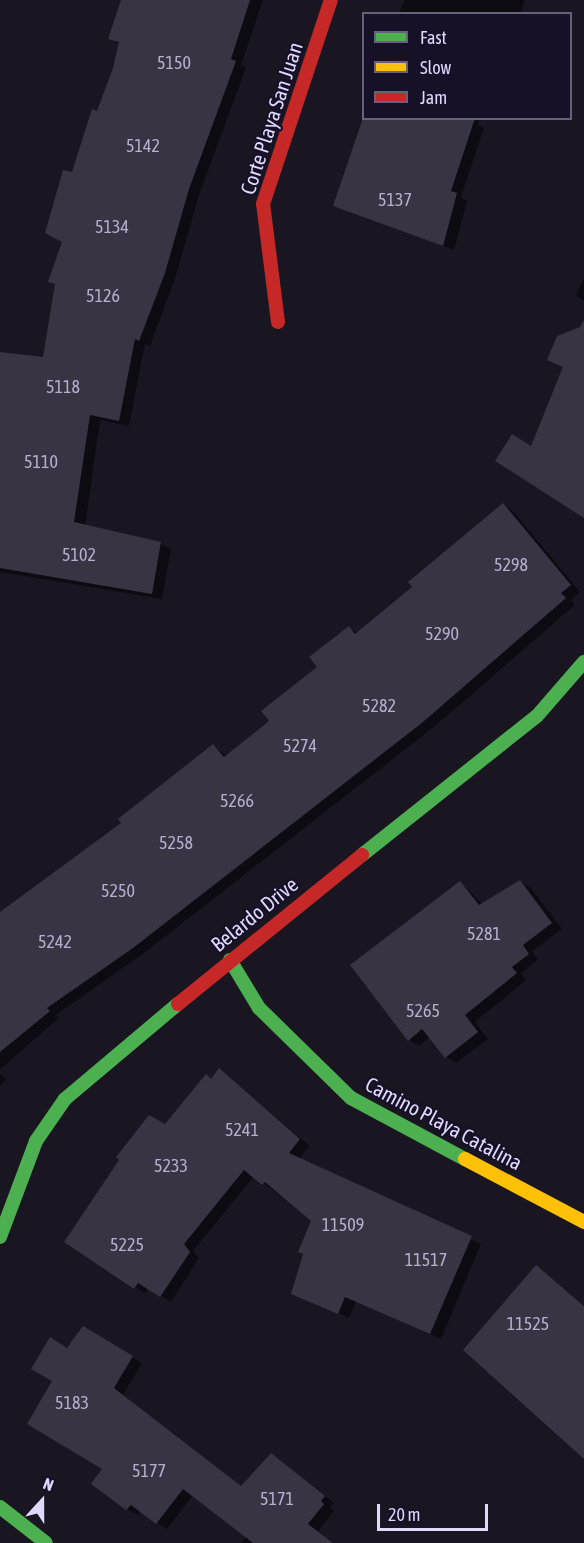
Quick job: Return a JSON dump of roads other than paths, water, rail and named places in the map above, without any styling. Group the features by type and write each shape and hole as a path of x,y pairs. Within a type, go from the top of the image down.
{"street":[{"name":"Corte Playa San Juan","path":"278,322 263,204 331,0"},
{"name":"Belardo Drive","path":"0,1237 36,1141 65,1099 230,960 537,716 584,662"},
{"name":"Camino Playa Catalina","path":"230,960 259,1008 351,1098 584,1222"},
{"path":"0,1507 46,1543"}]}
